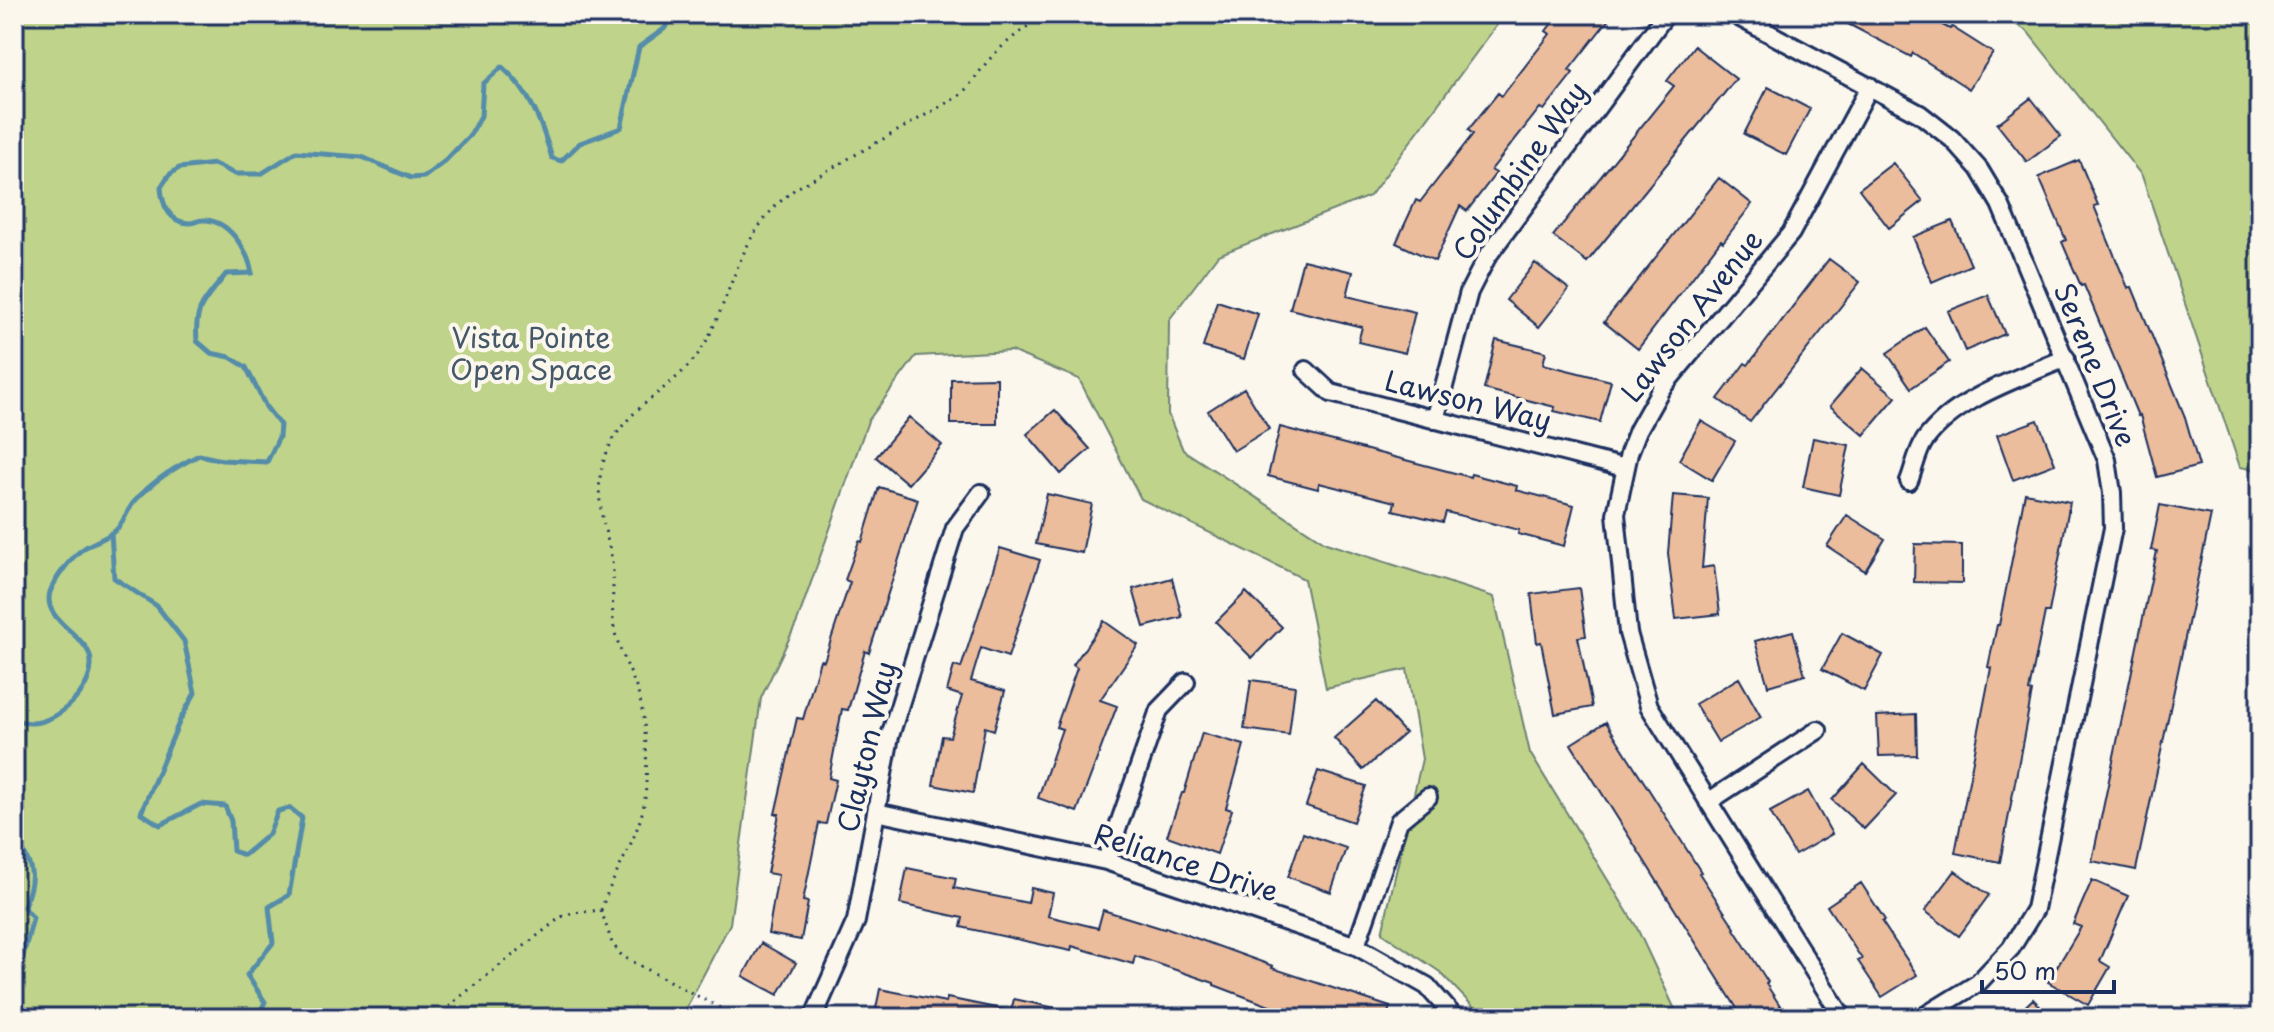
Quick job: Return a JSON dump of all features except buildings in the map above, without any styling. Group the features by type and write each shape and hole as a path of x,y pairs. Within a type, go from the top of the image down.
{"street":[{"name":"Columbine Way","path":"1435,420 1469,292 1487,257 1666,14"},
{"name":"Serene Drive","path":"1733,14 1920,114 1952,139 1979,169 2000,204 2107,460 2113,528 2035,909 2011,948 1978,983 1921,1018"},
{"name":"Lawson Avenue","path":"1843,1018 1649,706 1628,633 1616,514 1625,468 1638,430 1661,389 1791,233 1870,86"},
{"path":"1909,481 1923,442 1953,412 2066,358"},
{"name":"Lawson Way","path":"1306,370 1331,393 1625,468"},
{"name":"Clayton Way","path":"813,1018 856,921 890,736 955,528 981,493"},
{"path":"1106,861 1159,710 1186,682"},
{"path":"1708,802 1818,730"},
{"path":"1356,946 1399,821 1428,797"},
{"name":"Reliance Drive","path":"876,812 1106,861 1356,946 1427,986 1455,1018"}],"path":[{"path":"739,1018 622,956 612,943 601,910 641,817 645,797 642,711 614,630 612,557 603,530 599,501 602,464 615,433 639,406 676,378 707,341 746,245 777,202 959,96 1009,39 1044,14"},
{"path":"438,1018 456,1000 561,917 601,910"}],"green space":[{"name":"Vista Pointe Open Space","path":"14,14 1505,14 1370,196 1218,255 1169,320 1168,414 1183,450 1326,543 1494,597 1530,753 1636,926 1679,1018 1484,1018 1440,972 1382,933 1422,759 1407,669 1326,688 1304,579 1141,499 1079,379 1011,351 916,356 868,421 797,622 761,698 730,924 681,1018 14,1018"},
{"path":"1998,14 2260,14 2260,471 2240,467 2142,176 2027,31"}],"waterway":[{"path":"14,720 32,723 54,716 74,700 88,679 91,667 86,648 58,619 49,602 52,587 73,557 115,531 132,504 182,464 199,455 222,460 267,462 279,437 280,425 266,407 246,367 230,357 211,353 197,341 200,311 226,274 252,273 246,255 236,238 221,225 203,220 183,222 172,216 165,206 161,187 169,175 179,168 214,164 235,174 261,174 296,152 362,157 411,178 424,177 470,135 481,116 483,84 502,67 528,97 552,158 561,161 580,143 621,128 639,47 664,29 675,14"},
{"path":"111,533 114,578 157,606 184,641 195,693 180,720 141,813 160,825 201,804 225,806 231,821 233,851 244,855 269,834 278,811 290,808 302,818 289,895 269,907 273,943 247,975 265,1002 257,1018"},
{"path":"14,834 31,869 31,884 24,907 33,918 23,956 14,961"},
{"path":"14,1012 23,1018"}]}
